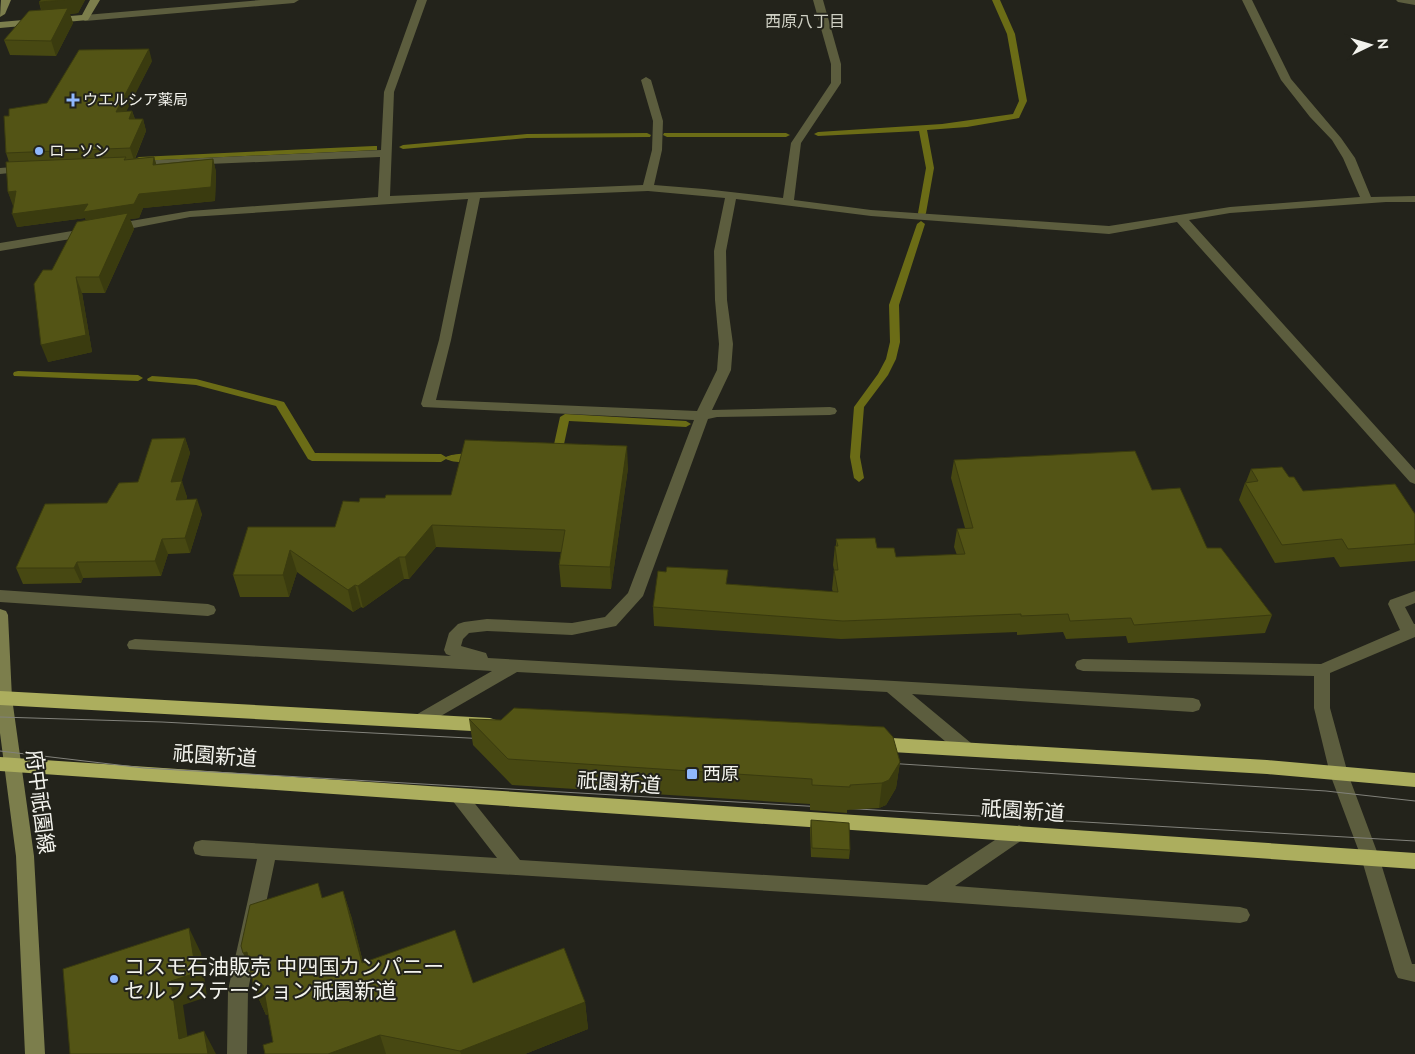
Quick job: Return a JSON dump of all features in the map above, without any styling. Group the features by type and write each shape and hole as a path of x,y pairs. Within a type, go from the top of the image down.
{"highway":[{"path":"2,698 509,726"},
{"path":"856,743 964,748 1415,780"},
{"name":"祇園新道","path":"6,764 1415,861"}],"main road":[{"path":"0,14 6,0"},
{"path":"0,25 84,18 95,0"},
{"name":"府中祇園線","path":"0,615 6,764 25,856 35,1054"}],"street":[{"path":"84,18 294,0"},
{"path":"384,200 390,92 422,0"},
{"path":"788,203 796,143 836,83 836,64 818,0"},
{"path":"1247,0 1286,80 1314,115 1336,138 1349,158 1367,200"},
{"path":"1401,0 1415,2"},
{"path":"646,80 658,121 657,150 648,188"},
{"path":"127,164 386,153"},
{"path":"0,171 37,168"},
{"path":"0,247 190,214 384,200 648,188 871,213 1109,230 1230,210 1367,200 1415,200"},
{"path":"475,195 445,340 428,404 702,416 717,412 830,411"},
{"path":"514,665 452,650 455,636 464,628 487,625 572,629 610,622 635,596 702,416 724,370 726,344 721,300 720,251 731,196"},
{"path":"1180,218 1415,479"},
{"path":"0,596 208,610"},
{"path":"1083,665 1322,670 1412,631 1396,604 1415,597"},
{"path":"135,646 891,686 1193,705"},
{"path":"420,721 514,665"},
{"path":"1322,670 1322,708 1339,774 1370,857 1405,972 1415,973"},
{"path":"891,686 964,748"},
{"path":"458,795 516,868"},
{"path":"930,893 1019,833"},
{"path":"202,848 930,893 1240,916"},
{"path":"237,1054 238,990 268,852"}],"building":[{"path":"41,0 65,0 39,2"},
{"path":"68,8 51,41 4,40 29,11"},
{"path":"149,49 116,112 132,111 129,119 143,119 130,148 6,153 4,116 9,116 9,109 47,103 79,50"},
{"path":"126,157 124,160 154,157 153,165 213,159 211,187 139,194 134,204 83,212 88,204 12,214 16,191 8,192 6,162"},
{"path":"128,213 99,277 76,277 86,335 41,345 34,284 43,270 52,270 77,222"},
{"path":"185,438 171,482 182,481 176,500 197,499 185,538 162,539 155,561 77,562 74,568 16,568 45,504 107,503 119,483 138,482 152,439"},
{"path":"465,440 627,446 610,567 559,565 565,530 432,525 405,557 399,557 358,586 355,585 348,590 290,550 283,575 233,575 248,527 335,527 343,501 359,502 360,498 385,498 386,495 451,495"},
{"path":"1135,451 1152,490 1180,488 1207,548 1221,548 1272,615 1134,625 1131,618 1070,621 1068,614 843,621 653,607 658,571 666,572 667,567 728,570 726,584 838,592 834,570 838,570 835,546 838,546 836,539 875,538 877,548 894,548 896,557 965,554 957,529 973,528 954,460"},
{"path":"1282,467 1289,477 1294,477 1303,491 1395,484 1415,514 1415,544 1348,549 1342,539 1282,545 1245,483 1258,481 1251,469"},
{"path":"514,708 884,727 893,737 900,762 889,780 882,783 850,785 850,787 812,785 812,779 508,759 469,719 501,720"},
{"path":"811,820 849,823 850,850 812,848"},
{"path":"318,883 322,898 343,891 362,963 455,930 473,983 564,948 585,1002 460,1051 380,1035 328,1054 265,1054 263,1045 273,1042 263,985 254,988 247,952 243,953 241,946 250,905"},
{"path":"189,928 196,973 171,981 179,1039 204,1031 208,1054 70,1054 63,969"}],"waterway":[{"path":"923,128 992,121 1016,116 1023,101 1011,34 996,0"},
{"path":"818,134 923,128"},
{"path":"922,213 930,168 923,128"},
{"path":"403,147 527,136 647,135"},
{"path":"667,135 786,135"},
{"path":"139,159 374,148"},
{"path":"859,478 855,457 859,407 883,375 891,359 895,342 894,305 921,224"},
{"path":"18,374 138,378"},
{"path":"152,379 196,382 280,404 312,457 441,458"},
{"path":"556,458 565,417 686,424"},
{"path":"450,458 476,458"}],"tram line":[{"path":"0,717 162,722 487,739"},
{"path":"0,751 144,768 1415,841"},
{"path":"886,763 1326,791 1415,801"}],"place":[{"name":"ウエルシア薬局","path":"73,100"},
{"name":"ローソン","path":"39,151"},
{"name":"西原","path":"692,774"},
{"name":"コスモ石油販売 中四国カンパニー セルフステーション祇園新道","path":"114,979"}],"district":[{"name":"西原八丁目","path":"805,21"}]}
